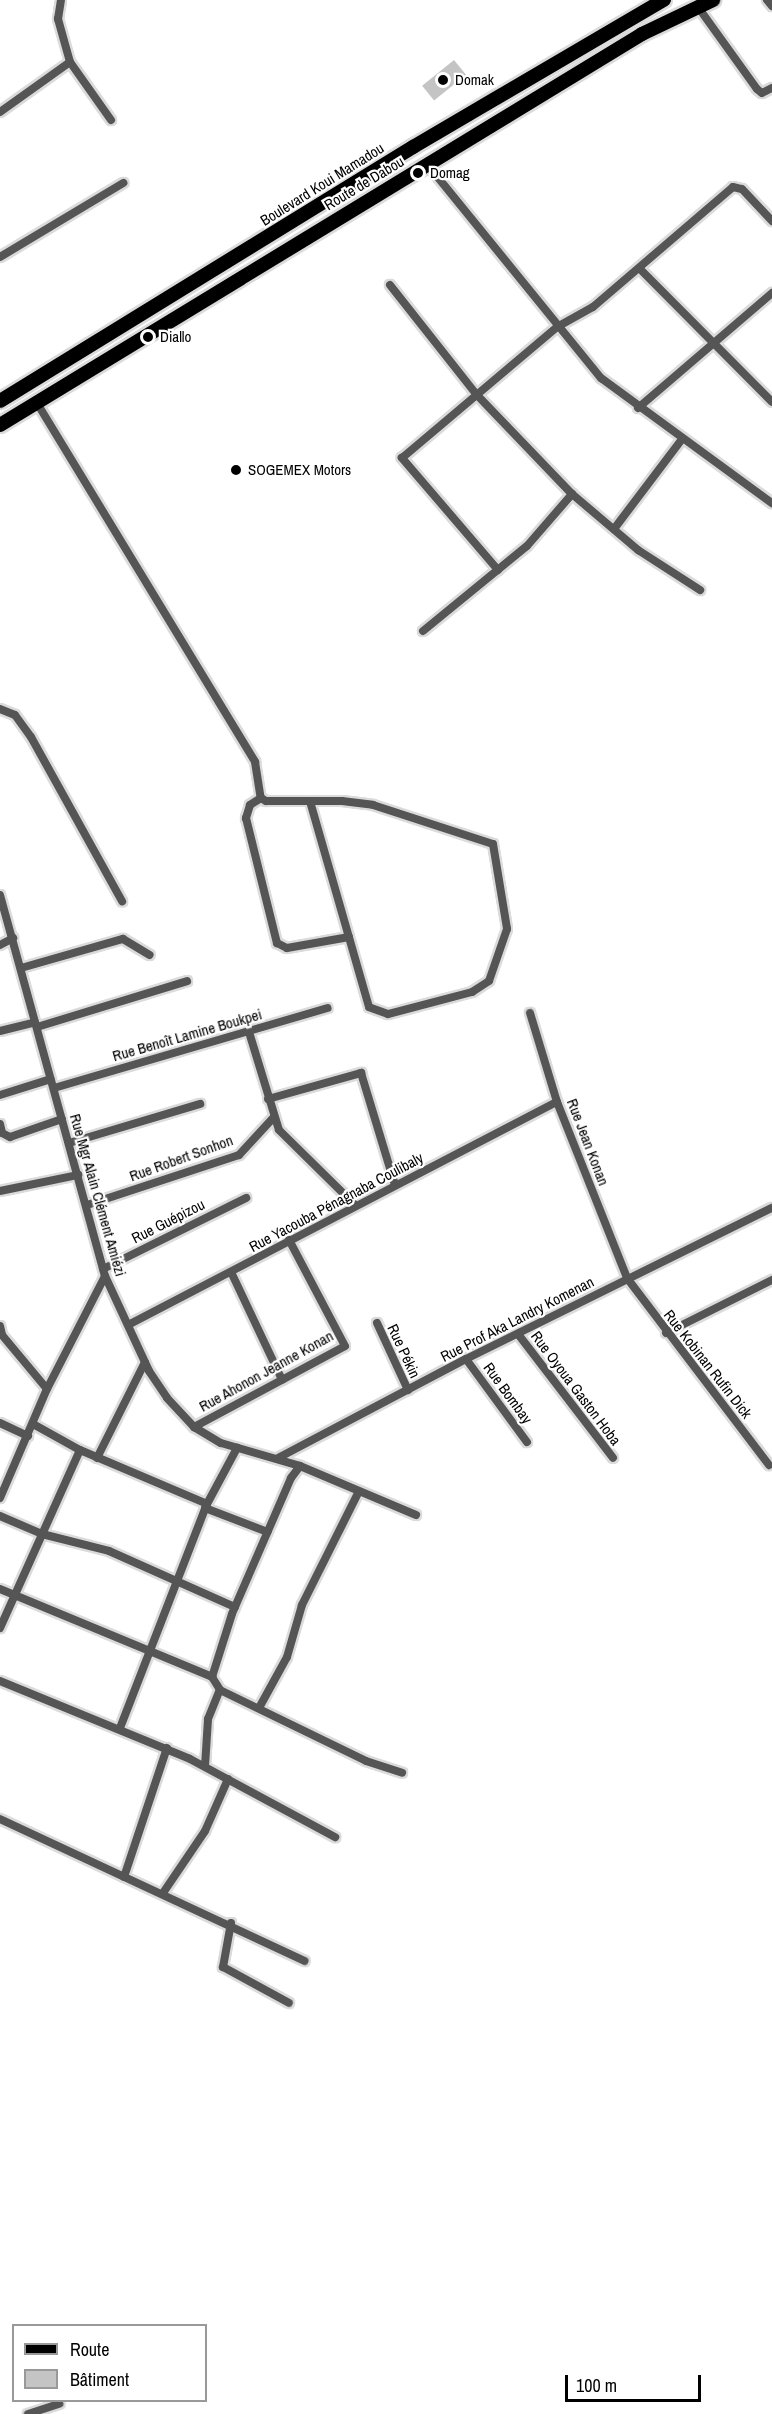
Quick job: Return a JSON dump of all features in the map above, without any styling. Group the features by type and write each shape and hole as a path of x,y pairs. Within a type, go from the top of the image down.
{"main road":[{"name":"Boulevard Koui Mamadou","path":"0,401 413,147 664,0"},
{"name":"Route de Dabou","path":"37,403 642,34 712,0"},
{"path":"0,425 37,403"}],"street":[{"path":"61,0 58,19 70,62 111,120"},
{"path":"768,0 772,6"},
{"path":"698,7 757,89 762,93 772,88"},
{"path":"0,112 70,62"},
{"path":"427,164 557,327 601,378 638,408 772,503"},
{"path":"0,257 123,183"},
{"path":"498,570 402,458 557,327 593,308 733,187 742,189 772,221"},
{"path":"640,268 772,402"},
{"path":"390,285 477,395 572,494 614,529 700,590"},
{"path":"638,408 711,342 772,293"},
{"path":"37,403 249,752 261,798"},
{"path":"614,529 682,439"},
{"path":"423,630 527,546 572,494"},
{"path":"0,709 15,715 31,737 122,901"},
{"path":"310,801 369,1007 378,1014 482,988 489,981 507,929 496,850 488,841 400,811 342,801 261,798 250,805 246,818 278,943 287,948 349,938"},
{"name":"Rue Mgr Alain Clément Amiézi","path":"0,895 104,1272 145,1362 167,1398 194,1427 237,1448 300,1466 416,1515"},
{"path":"0,945 13,938"},
{"path":"21,968 123,939 150,955"},
{"path":"0,1031 36,1025 187,981"},
{"name":"Rue Benoît Lamine Boukpei","path":"0,1095 53,1084 249,1032 328,1008"},
{"name":"Rue Jean Konan","path":"530,1013 558,1101 627,1278"},
{"path":"249,1032 273,1118 355,1206"},
{"path":"268,1099 361,1073 395,1185"},
{"name":"Rue Yacouba Pénagnaba Coulibaly","path":"128,1325 232,1274 289,1240 558,1101"},
{"path":"69,1143 200,1104"},
{"name":"Rue Robert Sonhon","path":"87,1205 238,1155 273,1118"},
{"path":"0,1124 2,1133 10,1137 62,1119"},
{"path":"0,1191 78,1175"},
{"name":"Rue Guépizou","path":"104,1272 246,1198"},
{"name":"Rue Prof Aka Landry Komenan","path":"278,1458 466,1359 772,1208"},
{"name":"Rue Ahonon Jeanne Konan","path":"194,1427 345,1346 289,1240"},
{"path":"0,1498 47,1389 104,1272"},
{"path":"232,1274 282,1380"},
{"name":"Rue Kobinan Rufin Dick","path":"627,1278 666,1334 770,1465"},
{"path":"666,1334 772,1280"},
{"name":"Rue Pékin","path":"377,1323 408,1390"},
{"path":"0,1326 2,1335 47,1389"},
{"name":"Rue Oyoua Gaston Hoba","path":"518,1334 613,1458"},
{"name":"Rue Bombay","path":"466,1359 527,1442"},
{"path":"97,1458 145,1362"},
{"path":"0,1424 28,1436"},
{"path":"33,1424 97,1458 268,1532"},
{"path":"120,1728 206,1506 237,1448"},
{"path":"0,1628 80,1450"},
{"path":"212,1677 235,1607 300,1466"},
{"path":"259,1708 287,1657 302,1605 359,1491"},
{"path":"0,1516 42,1534 109,1551 235,1607"},
{"path":"0,1589 212,1677 220,1690 366,1761 402,1773"},
{"path":"0,1681 167,1748 335,1837"},
{"path":"204,1766 208,1719 220,1690"},
{"path":"124,1877 167,1748"},
{"path":"163,1893 205,1831 228,1779"},
{"path":"0,1819 124,1877 231,1923 305,1961"},
{"path":"231,1923 223,1967 289,2003"},
{"path":"28,2414 59,2404"}],"building":[{"name":"Domak","path":"454,60 466,75 434,101 422,86"}],"place":[{"name":"Domak","path":"443,80"},
{"name":"Domag","path":"418,173"},
{"name":"Diallo","path":"148,337"},
{"name":"SOGEMEX Motors","path":"236,470"}]}
